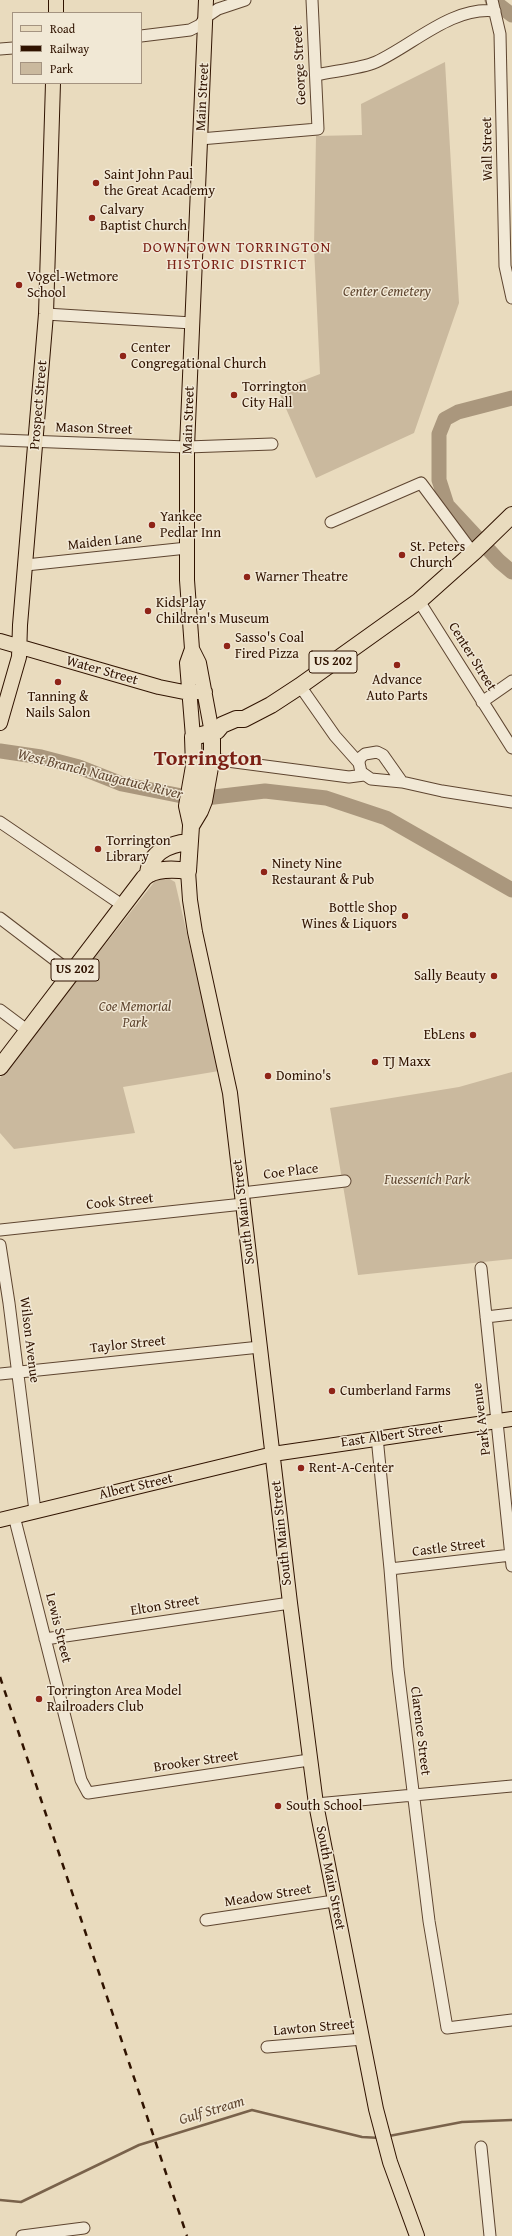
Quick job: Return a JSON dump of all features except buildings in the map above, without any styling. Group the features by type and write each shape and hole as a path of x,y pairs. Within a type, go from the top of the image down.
{"highway":[{"name":"US 202","path":"193,737 214,735 232,730 242,725 244,720 300,686 419,601 474,552 512,515"},
{"name":"Main Street","path":"207,786 214,735"},
{"name":"Main Street","path":"190,788 194,763 193,737"},
{"name":"South Main Street","path":"188,871 189,842 195,805 207,786"},
{"name":"South Main Street","path":"190,788 195,805"},
{"name":"US 202","path":"0,1067 122,905 148,874 150,861 156,855 172,846 189,842"},
{"path":"148,874 169,870 188,871"}],"main road":[{"path":"56,0 56,12"},
{"name":"Main Street","path":"206,0 187,447 187,588 192,649 198,661 214,735"},
{"name":"Prospect Street","path":"0,723 11,690 20,647 46,314 53,84"},
{"name":"Water Street","path":"0,641 147,684 189,693 205,692"},
{"name":"Main Street","path":"192,649 187,663 193,737"},
{"name":"South Main Street","path":"188,871 194,932 230,1093 290,1603 309,1760 316,1804 334,1901 383,2137 417,2236"},
{"name":"East Albert Street","path":"273,1454 377,1437 512,1419"},
{"name":"Albert Street","path":"0,1520 273,1454"}],"street":[{"path":"142,36 169,34 183,30 188,25 206,17 223,6 245,0"},
{"name":"George Street","path":"200,139 318,128 312,0"},
{"path":"316,74 374,63 457,17 494,7"},
{"name":"Wall Street","path":"494,7 500,34 508,232 505,266 512,298"},
{"path":"0,49 12,48"},
{"path":"46,314 192,323"},
{"name":"Mason Street","path":"0,440 187,447 272,444"},
{"path":"331,522 421,483 474,552"},
{"name":"Maiden Lane","path":"26,565 187,548"},
{"name":"Center Street","path":"419,601 512,748"},
{"path":"482,702 512,681"},
{"path":"300,686 334,736 359,763 364,775"},
{"path":"359,763 365,754 377,752 382,755 402,782"},
{"path":"211,762 349,777 364,775 371,779 402,782 442,791 512,802"},
{"path":"0,822 122,905"},
{"path":"0,918 72,973"},
{"path":"0,1010 28,1031"},
{"name":"Coe Place","path":"243,1199 345,1181"},
{"name":"Cook Street","path":"0,1230 243,1199"},
{"name":"Wilson Avenue","path":"0,1245 5,1304 18,1372 35,1511"},
{"name":"Park Avenue","path":"481,1268 511,1561"},
{"path":"486,1317 512,1314"},
{"name":"Taylor Street","path":"0,1374 260,1347"},
{"name":"Clarence Street","path":"377,1437 398,1669 413,1796 429,1921 447,2028 512,2020"},
{"name":"Lewis Street","path":"14,1516 81,1780 88,1793"},
{"name":"Castle Street","path":"390,1569 511,1561"},
{"name":"Elton Street","path":"45,1639 290,1603"},
{"name":"Brooker Street","path":"88,1793 309,1760"},
{"path":"316,1804 512,1786"},
{"name":"Meadow Street","path":"206,1920 334,1901"},
{"name":"Lawton Street","path":"267,2047 363,2039"},
{"path":"482,2147 490,2236"},
{"path":"22,2236 84,2228"}],"green space":[{"name":"Center Cemetery","path":"445,62 459,303 414,433 316,478 278,390 320,374 314,247 316,136 362,135 361,104"},
{"name":"Coe Memorial Park","path":"162,878 168,878 175,882 219,1071 123,1087 135,1133 14,1149 0,1133 0,1078 155,881"},
{"name":"Fuessenich Park","path":"512,1072 512,1259 358,1275 330,1108 459,1087"}],"waterway":[{"path":"492,0 512,15"},
{"path":"512,398 458,412 445,419 439,434 439,480 447,505 499,561 512,572"},
{"name":"West Branch Naugatuck River","path":"0,751 41,757 79,767 122,784 197,799 265,791 326,798 386,818 512,890"},
{"name":"Gulf Stream","path":"0,2200 21,2202 139,2145 252,2110 362,2137 380,2138"},
{"name":"Gulf Stream","path":"389,2136 462,2122 512,2120"}],"railway":[{"path":"0,1677 187,2236"}],"place":[{"name":"Saint John Paul the Great Academy","path":"96,183"},
{"name":"Calvary Baptist Church","path":"92,218"},
{"name":"Vogel-Wetmore School","path":"19,285"},
{"name":"Center Congregational Church","path":"123,356"},
{"name":"Torrington City Hall","path":"234,395"},
{"name":"Yankee Pedlar Inn","path":"152,525"},
{"name":"St. Peters Church","path":"402,555"},
{"name":"Warner Theatre","path":"247,577"},
{"name":"KidsPlay Children's Museum","path":"148,611"},
{"name":"Sasso's Coal Fired Pizza","path":"227,646"},
{"name":"Advance Auto Parts","path":"397,665"},
{"name":"Tanning & Nails Salon","path":"58,682"},
{"name":"Torrington Library","path":"98,849"},
{"name":"Ninety Nine Restaurant & Pub","path":"264,872"},
{"name":"Bottle Shop Wines & Liquors","path":"405,916"},
{"name":"Sally Beauty","path":"494,976"},
{"name":"EbLens","path":"473,1035"},
{"name":"TJ Maxx","path":"375,1062"},
{"name":"Domino's","path":"268,1076"},
{"name":"Cumberland Farms","path":"332,1391"},
{"name":"Rent-A-Center","path":"301,1468"},
{"name":"Torrington Area Model Railroaders Club","path":"39,1699"},
{"name":"South School","path":"278,1806"}],"district":[{"name":"DOWNTOWN TORRINGTON HISTORIC DISTRICT","path":"237,256"},
{"name":"Torrington","path":"208,759"}]}
